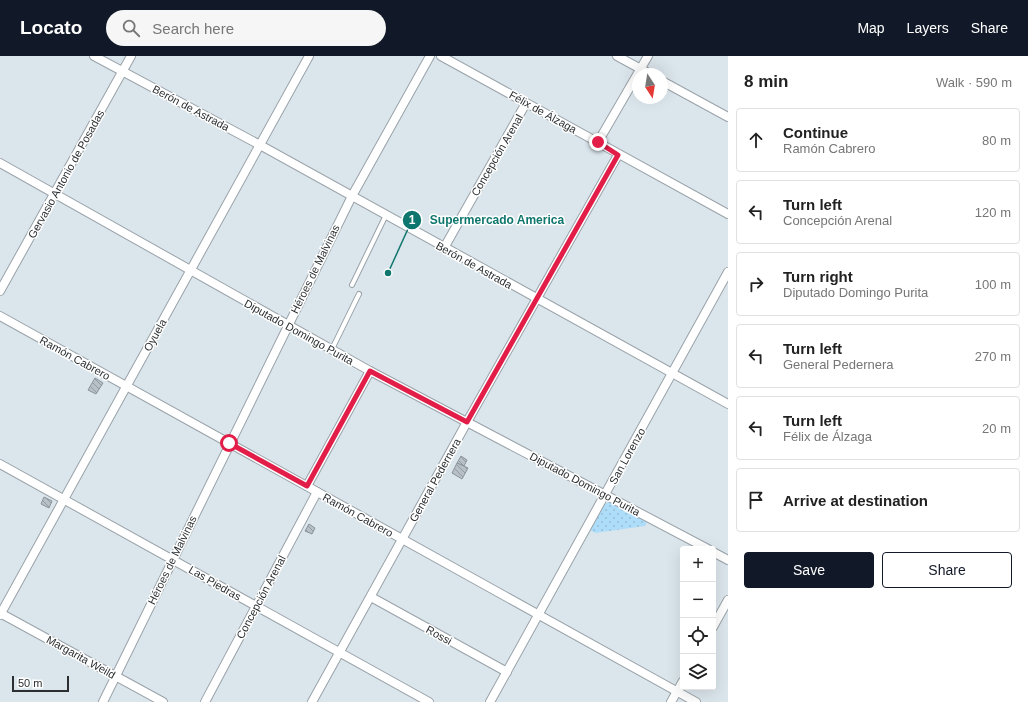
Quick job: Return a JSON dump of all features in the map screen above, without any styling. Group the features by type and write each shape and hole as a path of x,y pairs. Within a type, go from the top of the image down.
{"street":[{"name":"Berón de Astrada","path":"94,56 260,145 728,404"},
{"name":"Gervasio Antonio de Posadas","path":"0,291 131,56"},
{"name":"Oyuela","path":"0,614 309,56"},
{"name":"Héroes de Malvinas","path":"103,702 229,443 352,196 430,56"},
{"name":"Félix de Álzaga","path":"441,56 598,142 618,155 728,214"},
{"path":"617,56 639,68"},
{"path":"642,68 648,56"},
{"path":"598,142 632,84"},
{"path":"668,84 728,117"},
{"name":"Concepción Arenal","path":"444,248 526,103"},
{"name":"General Pedernera","path":"312,702 467,422 618,155"},
{"name":"Diputado Domingo Purita","path":"0,163 370,371 702,546"},
{"name":"San Lorenzo","path":"490,702 539,616 728,272"},
{"name":"Ramón Cabrero","path":"0,316 696,702"},
{"path":"307,486 370,371"},
{"name":"Las Piedras","path":"0,464 429,702"},
{"name":"Concepción Arenal","path":"204,702 317,492"},
{"path":"716,554 728,560"},
{"name":"Rossi","path":"371,597 507,672"},
{"path":"716,622 728,600"},
{"name":"Margarita Weild","path":"0,614 163,702"},
{"path":"671,702 680,686"}],"lane":[{"path":"352,285 386,215"},
{"path":"332,350 359,294"}],"shaded area":[{"path":"611,501 648,520 645,526 595,533 590,530 603,505"}],"building":[{"path":"95,378 103,383 96,394 88,390"},
{"path":"461,456 467,460 464,466 457,463"},
{"path":"457,463 468,468 462,479 452,473"},
{"path":"44,497 52,501 49,508 41,504"},
{"path":"309,524 315,528 312,534 305,531"}],"place":[{"name":"Supermercado America","path":"388,273"}],"route":[{"path":"229,443 307,486 370,371 467,422 618,155 598,142"}]}
